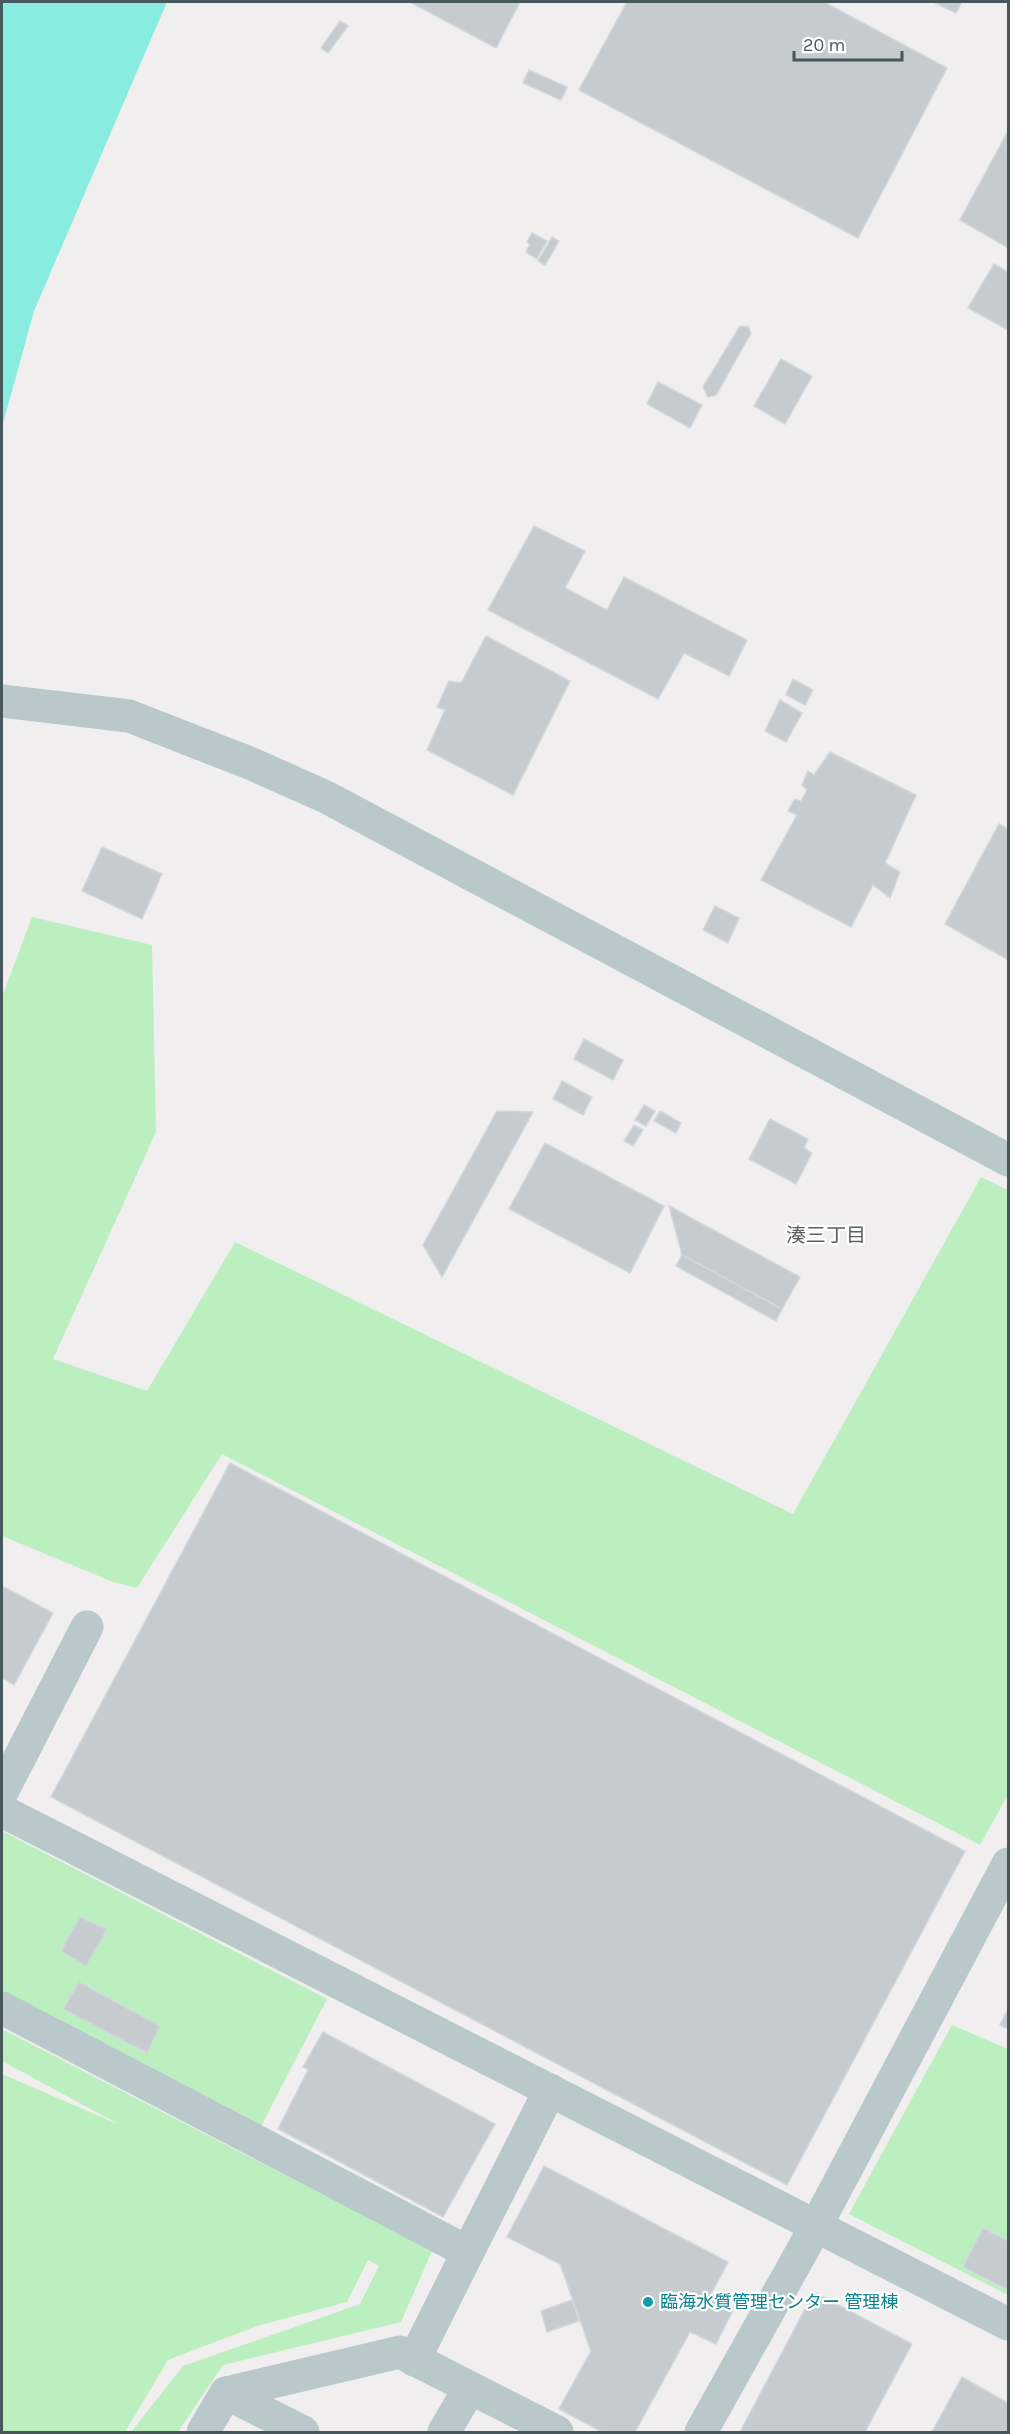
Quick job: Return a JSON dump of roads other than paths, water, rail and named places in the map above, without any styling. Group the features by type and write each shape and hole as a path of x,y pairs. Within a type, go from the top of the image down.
{"street":[{"path":"2,701 129,717 252,764 305,788 1008,1160"},
{"path":"2,1792 87,1627"},
{"path":"2,1810 1008,2324"},
{"path":"701,2433 816,2226 1008,1864"},
{"path":"2,2008 468,2252"},
{"path":"414,2360 550,2090"},
{"path":"203,2433 225,2393 400,2352 557,2433"},
{"path":"444,2433 470,2388"},
{"path":"225,2393 296,2431"}],"water":[{"path":"2,2 167,2 34,311 2,427"}],"place":[{"name":"臨海水質管理センター 管理棟","path":"648,2302"}],"district":[{"name":"湊三丁目","path":"826,1235"}]}
